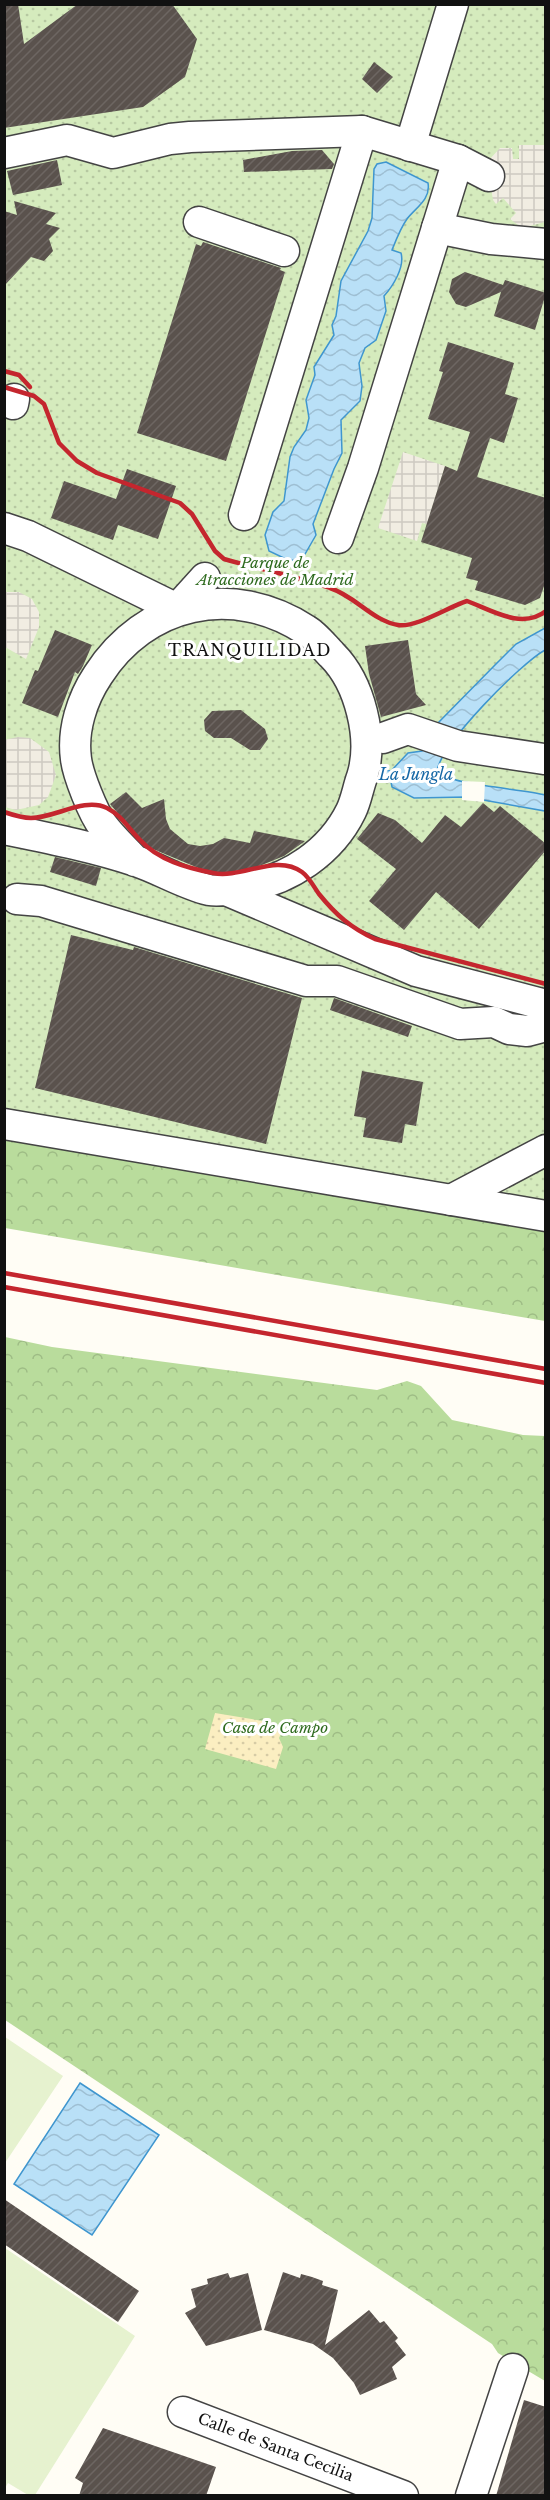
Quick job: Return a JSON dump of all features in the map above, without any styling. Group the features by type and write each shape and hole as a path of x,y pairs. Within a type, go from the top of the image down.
{"street":[{"path":"410,146 453,4"},
{"path":"244,515 362,131"},
{"path":"4,153 68,140 113,153 180,138 282,132 362,131 458,160 489,176"},
{"path":"338,538 360,477 458,160"},
{"path":"199,222 284,251"},
{"path":"437,228 491,238 546,244"},
{"path":"4,528 28,536 177,609"},
{"path":"177,609 205,578"},
{"path":"13,823 135,861 209,890 226,890 264,884 300,868 329,843 351,811 364,769 364,724 355,690 337,660 308,631 272,612 232,603 177,609 143,626 114,650 91,686 75,731 71,761 101,824 135,861"},
{"path":"336,624 337,660"},
{"path":"383,738 408,729 458,746 544,759"},
{"path":"226,890 416,971 546,1005"},
{"path":"17,899 41,901 306,981 337,981 460,1024 494,1022 509,1029 527,1031 546,1026"},
{"path":"4,1124 546,1216"},
{"path":"451,1200 546,1150"},
{"path":"471,2496 513,2369"},
{"name":"Calle de Santa Cecilia","path":"183,2412 403,2496"}],"green space":[{"name":"Parque de Atracciones de Madrid","path":"4,5 545,5 545,1230 5,1140"},
{"path":"4,1140 545,1230 545,1321 5,1228"},
{"name":"Casa de Campo","path":"5,1337 52,1347 377,1390 407,1381 421,1386 452,1420 523,1435 545,1436 545,2381 498,2353 492,2344 5,2020"},
{"path":"5,2037 63,2076 5,2163"},
{"path":"5,2248 135,2336 35,2495 28,2495 8,2483 5,2488"}],"sand":[{"path":"215,1713 263,1721 283,1729 279,1738 283,1747 276,1769 205,1749"}],"shaded area":[{"path":"519,145 545,145 545,222 522,228 510,219 516,213 503,198 496,204 493,200 489,176 489,160 500,148 512,148 513,159 519,159"},
{"path":"403,452 445,466 427,524 422,523 417,541 378,528"},
{"path":"4,592 19,592 32,599 39,612 39,627 26,659 5,647"},
{"path":"18,737 30,738 49,752 56,775 48,797 39,805 16,810 5,807 4,740"}],"water":[{"path":"386,162 428,183 427,194 405,222 392,250 401,253 400,270 384,296 386,311 376,340 365,348 359,363 362,386 360,401 341,420 342,453 313,524 316,535 301,561 288,560 269,551 265,535 273,512 284,501 290,457 306,430 309,418 306,400 315,375 314,367 334,335 332,325 336,316 341,281 368,231 372,218 374,169 377,164"},
{"name":"La Jungla","path":"545,628 545,650 501,687 466,725 452,743 437,771 455,780 545,795 545,811 466,797 414,798 392,787 391,782 382,780 383,770 391,771 408,753 422,751 438,723 516,644"},
{"path":"80,2083 159,2135 92,2235 14,2184"}],"pier":[{"path":"462,781 485,782 484,802 462,800"}],"building":[{"path":"4,4 18,4 24,44 78,4 172,4 197,39 185,77 143,107 4,128"},
{"path":"374,62 393,77 377,93 362,79"},
{"path":"322,150 334,164 332,169 244,172 243,160 292,151"},
{"path":"57,160 62,185 13,195 7,171"},
{"path":"14,201 56,213 46,224 60,228 49,239 53,251 44,261 31,257 4,286 4,211 17,215"},
{"path":"203,242 281,268 280,270 285,272 226,461 137,433 196,244 201,246"},
{"path":"465,272 503,285 505,280 546,293 535,330 494,316 501,292 466,307 456,304 449,292 452,279"},
{"path":"448,342 514,363 505,394 518,398 504,443 490,438 477,477 546,498 546,580 540,598 525,605 475,590 478,581 466,578 472,558 421,542 445,466 457,471 470,432 428,419 443,372 439,371"},
{"path":"127,469 176,486 158,539 118,525 113,540 51,518 64,481 116,499"},
{"path":"55,630 92,645 78,674 75,672 58,717 22,703"},
{"path":"408,640 416,694 426,705 381,717 369,674 365,646"},
{"path":"241,710 265,729 268,739 260,750 250,750 231,738 214,738 205,731 204,720 212,711"},
{"path":"126,792 142,808 164,799 166,819 170,829 188,844 200,846 213,844 224,838 250,843 254,831 305,841 284,856 257,867 225,873 208,872 148,847 141,841 110,804"},
{"path":"483,803 494,812 500,806 546,844 546,850 479,929 436,892 404,930 369,901 396,869 357,839 378,813 395,820 422,843 445,815 461,827"},
{"path":"55,857 101,868 96,886 50,872"},
{"path":"71,935 133,950 134,947 302,998 266,1144 35,1088"},
{"path":"334,998 412,1026 408,1037 330,1010"},
{"path":"362,1071 423,1082 416,1126 405,1124 402,1143 363,1137 366,1118 354,1116"},
{"path":"4,2199 139,2291 118,2322 4,2244"},
{"path":"283,2272 300,2278 301,2274 312,2277 323,2281 322,2285 338,2290 325,2345 369,2310 380,2323 384,2321 398,2338 395,2341 406,2355 392,2367 397,2379 360,2395 354,2383 333,2358 313,2344 264,2330"},
{"path":"228,2273 230,2278 248,2273 262,2330 206,2346 185,2313 196,2307 191,2289 208,2284 207,2279"},
{"path":"524,2400 546,2407 546,2496 496,2496"},
{"path":"103,2428 216,2467 206,2496 79,2496 83,2483 75,2478"}],"railway":[{"path":"4,371 19,375 30,387"},
{"path":"4,387 34,396 44,404 59,443 77,461 97,473 180,503 192,514 215,551 224,559 330,588 348,597 380,619 398,625 423,620 467,601 506,617 517,619 527,619 546,611"},
{"path":"4,812 31,818 79,806 98,805 107,808 121,818 155,853 183,866 224,874 270,866 292,867 305,874 325,902 338,915 375,939 546,984"},
{"path":"4,1273 546,1369"},
{"path":"4,1287 546,1383"}],"district":[{"name":"TRANQUILIDAD","path":"250,650"}]}
